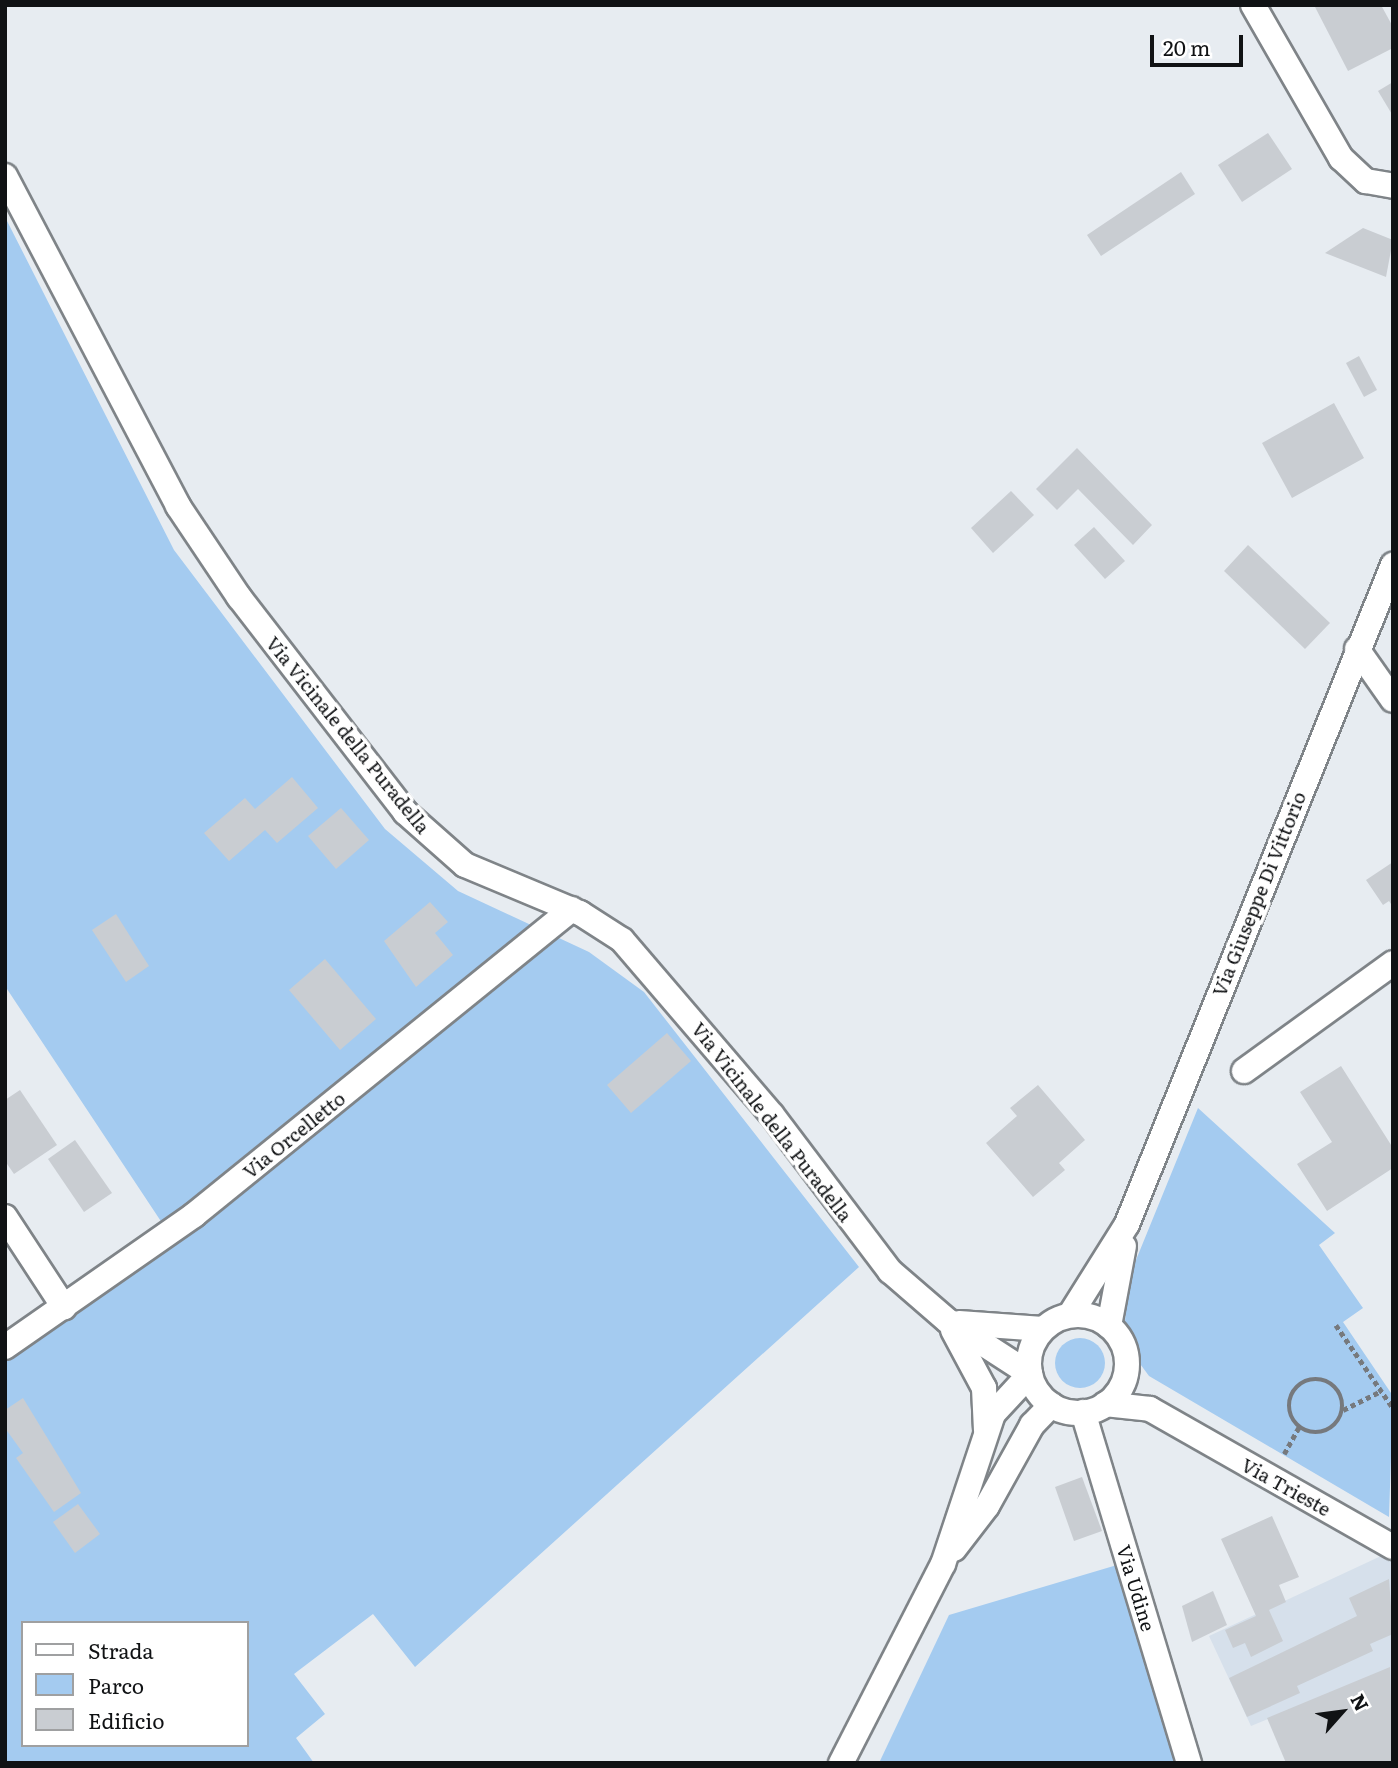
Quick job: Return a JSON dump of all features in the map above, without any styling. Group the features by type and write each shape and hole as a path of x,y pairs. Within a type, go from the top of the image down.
{"street":[{"path":"1253,5 1341,158 1366,181 1393,186"},
{"name":"Via Vicinale della Puradella","path":"5,176 178,506 357,751 419,828 454,858 572,909 641,958 890,1271 948,1321 1030,1374"},
{"name":"Via Giuseppe Di Vittorio","path":"1070,1315 1128,1224 1393,565"},
{"path":"1357,649 1393,700"},
{"name":"Via Orcelletto","path":"5,1347 194,1214 572,909"},
{"path":"1244,1071 1393,963"},
{"path":"5,1217 64,1307"},
{"name":"Via Giuseppe Di Vittorio","path":"1110,1326 1128,1224"},
{"path":"948,1321 1042,1329 1070,1315 1110,1326 1119,1338 1126,1367 1094,1408 1051,1405"},
{"path":"948,1321 984,1388 986,1431"},
{"path":"1042,1329 1030,1350 1030,1374 1051,1405"},
{"name":"Via Trieste","path":"1126,1367 1179,1427"},
{"path":"841,1763 943,1564 986,1431 1030,1374"},
{"name":"Via Trieste","path":"1094,1408 1129,1403 1179,1427 1393,1547"},
{"path":"943,1564 987,1506 1017,1451 1051,1405"},
{"name":"Via Udine","path":"1094,1408 1189,1763"},
{"path":"986,1431 1017,1451"}],"path":[{"path":"1336,1325 1393,1408"},
{"path":"1299,1427 1289,1407 1306,1380 1328,1381 1343,1399 1343,1410"},
{"path":"1299,1427 1331,1429 1343,1410 1381,1391"},
{"path":"1284,1454 1299,1427"}],"shaded area":[{"path":"1381,1556 1393,1562 1393,1763 1268,1719 1251,1726 1209,1636"}],"green space":[{"path":"5,217 174,550 385,829 458,891 589,952 644,992 859,1267 415,1667 373,1614 294,1674 325,1714 296,1738 314,1763 5,1763 5,1362 176,1244 5,986"},
{"path":"1198,1108 1335,1233 1319,1245 1363,1308 1343,1322 1393,1396 1389,1517 1149,1376 1124,1342 1127,1282"},
{"path":"1080,1338 1097,1346 1105,1363 1097,1380 1080,1388 1063,1380 1055,1363 1063,1346"},
{"path":"1117,1565 1177,1763 879,1763 949,1615"}],"building":[{"path":"1314,5 1381,5 1393,27 1393,48 1348,71"},
{"path":"1393,82 1393,116 1378,91"},
{"path":"1268,133 1292,169 1242,202 1218,165"},
{"path":"1181,172 1195,194 1101,256 1087,235"},
{"path":"1363,228 1393,240 1386,277 1325,253"},
{"path":"1359,356 1377,390 1364,397 1346,363"},
{"path":"1334,403 1364,458 1292,498 1262,443"},
{"path":"1077,448 1152,525 1133,545 1078,489 1057,510 1036,489"},
{"path":"1011,491 1034,515 993,553 971,528"},
{"path":"1094,527 1125,561 1105,579 1074,545"},
{"path":"1248,545 1330,623 1305,649 1224,571"},
{"path":"292,777 318,808 277,843 265,830 229,861 204,833 245,798 255,809"},
{"path":"341,808 369,840 336,869 308,836"},
{"path":"1393,862 1393,907 1389,901 1383,905 1366,880"},
{"path":"430,902 448,922 435,933 453,955 416,987 384,941"},
{"path":"116,914 149,966 126,982 92,930"},
{"path":"325,959 376,1019 340,1050 289,990"},
{"path":"667,1033 691,1061 631,1113 607,1085"},
{"path":"1341,1066 1393,1148 1393,1168 1327,1211 1297,1164 1332,1142 1300,1092"},
{"path":"1038,1085 1085,1140 1059,1163 1065,1170 1033,1197 986,1143 1017,1116 1010,1108"},
{"path":"20,1090 57,1145 14,1174 5,1161 5,1100"},
{"path":"75,1140 112,1193 84,1212 48,1159"},
{"path":"23,1398 81,1493 54,1512 16,1458 23,1453 5,1428 5,1410"},
{"path":"1082,1477 1102,1531 1074,1541 1055,1487"},
{"path":"78,1504 100,1534 75,1553 53,1522"},
{"path":"1272,1516 1299,1577 1279,1585 1286,1602 1269,1610 1283,1641 1251,1657 1245,1643 1233,1648 1225,1630 1256,1616 1221,1539"},
{"path":"1389,1579 1393,1634 1370,1644 1373,1651 1297,1686 1300,1693 1247,1717 1229,1678 1357,1616 1349,1598"},
{"path":"1213,1591 1227,1625 1192,1642 1182,1606"},
{"path":"1390,1667 1393,1763 1286,1763 1267,1718"}]}
